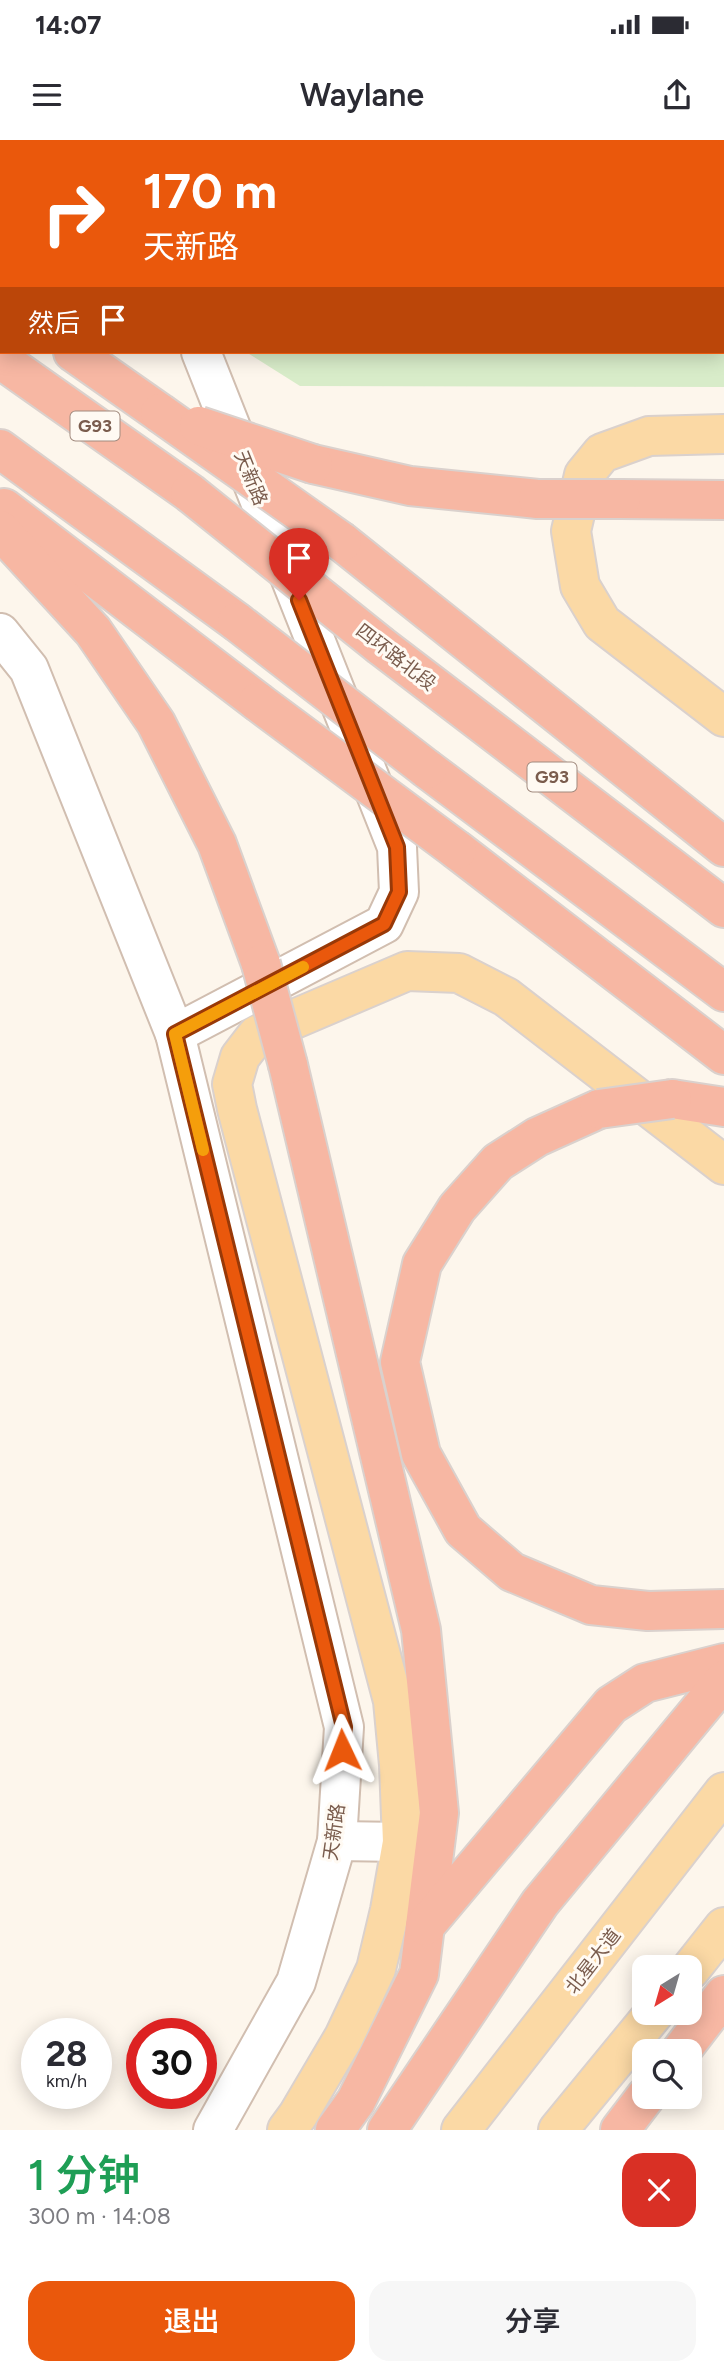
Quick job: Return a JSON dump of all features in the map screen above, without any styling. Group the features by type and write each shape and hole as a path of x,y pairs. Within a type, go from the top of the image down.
{"highway":[{"path":"76,354 342,542 724,847"},
{"name":"四环路北段","path":"0,359 190,493 381,646 724,908"},
{"path":"160,412 313,464 410,485 538,499 724,500"},
{"path":"0,449 237,622 427,769 724,992"},
{"path":"0,504 724,1055"},
{"path":"0,530 93,631 156,723 217,844 261,964 288,1065 421,1630 439,1814 419,1974 356,2101 335,2130"},
{"path":"724,1107 672,1099 599,1109 537,1137 498,1162 457,1208 422,1264 400,1362 421,1454 463,1530 513,1572 591,1605 648,1611 724,1609"},
{"path":"425,1926 611,1705 645,1683 724,1663"},
{"path":"387,2130 540,1903 724,1680"},
{"path":"690,2039 724,1995"},
{"path":"620,2130 636,2109"}],"main road":[{"path":"724,434 649,436 602,453 584,475 570,531 580,586 602,623 724,717"},
{"path":"287,2130 344,2037 376,1969 402,1842 399,1765 393,1701 237,1109 232,1084 240,1057 257,1035 407,971 459,973 506,997 724,1166"},
{"name":"北星大道","path":"461,2130 724,1791"},
{"path":"702,1955 724,1927"},
{"path":"558,2130 644,2025"}],"street":[{"name":"天新路","path":"202,354 397,847 399,892 384,924"},
{"name":"天新路","path":"0,633 29,669 187,1027 344,1727 337,1842 296,1982 213,2130"},
{"path":"187,1027 384,924 407,971"},
{"path":"187,1027 240,1057"},
{"path":"337,1842 402,1842"}],"green space":[{"path":"249,354 724,354 724,387 300,386"}],"slow traffic":[{"path":"203,1150 175,1034 303,967"}],"route":[{"path":"299,600 397,847 399,892 384,924 175,1034 344,1727 342,1750"}]}
